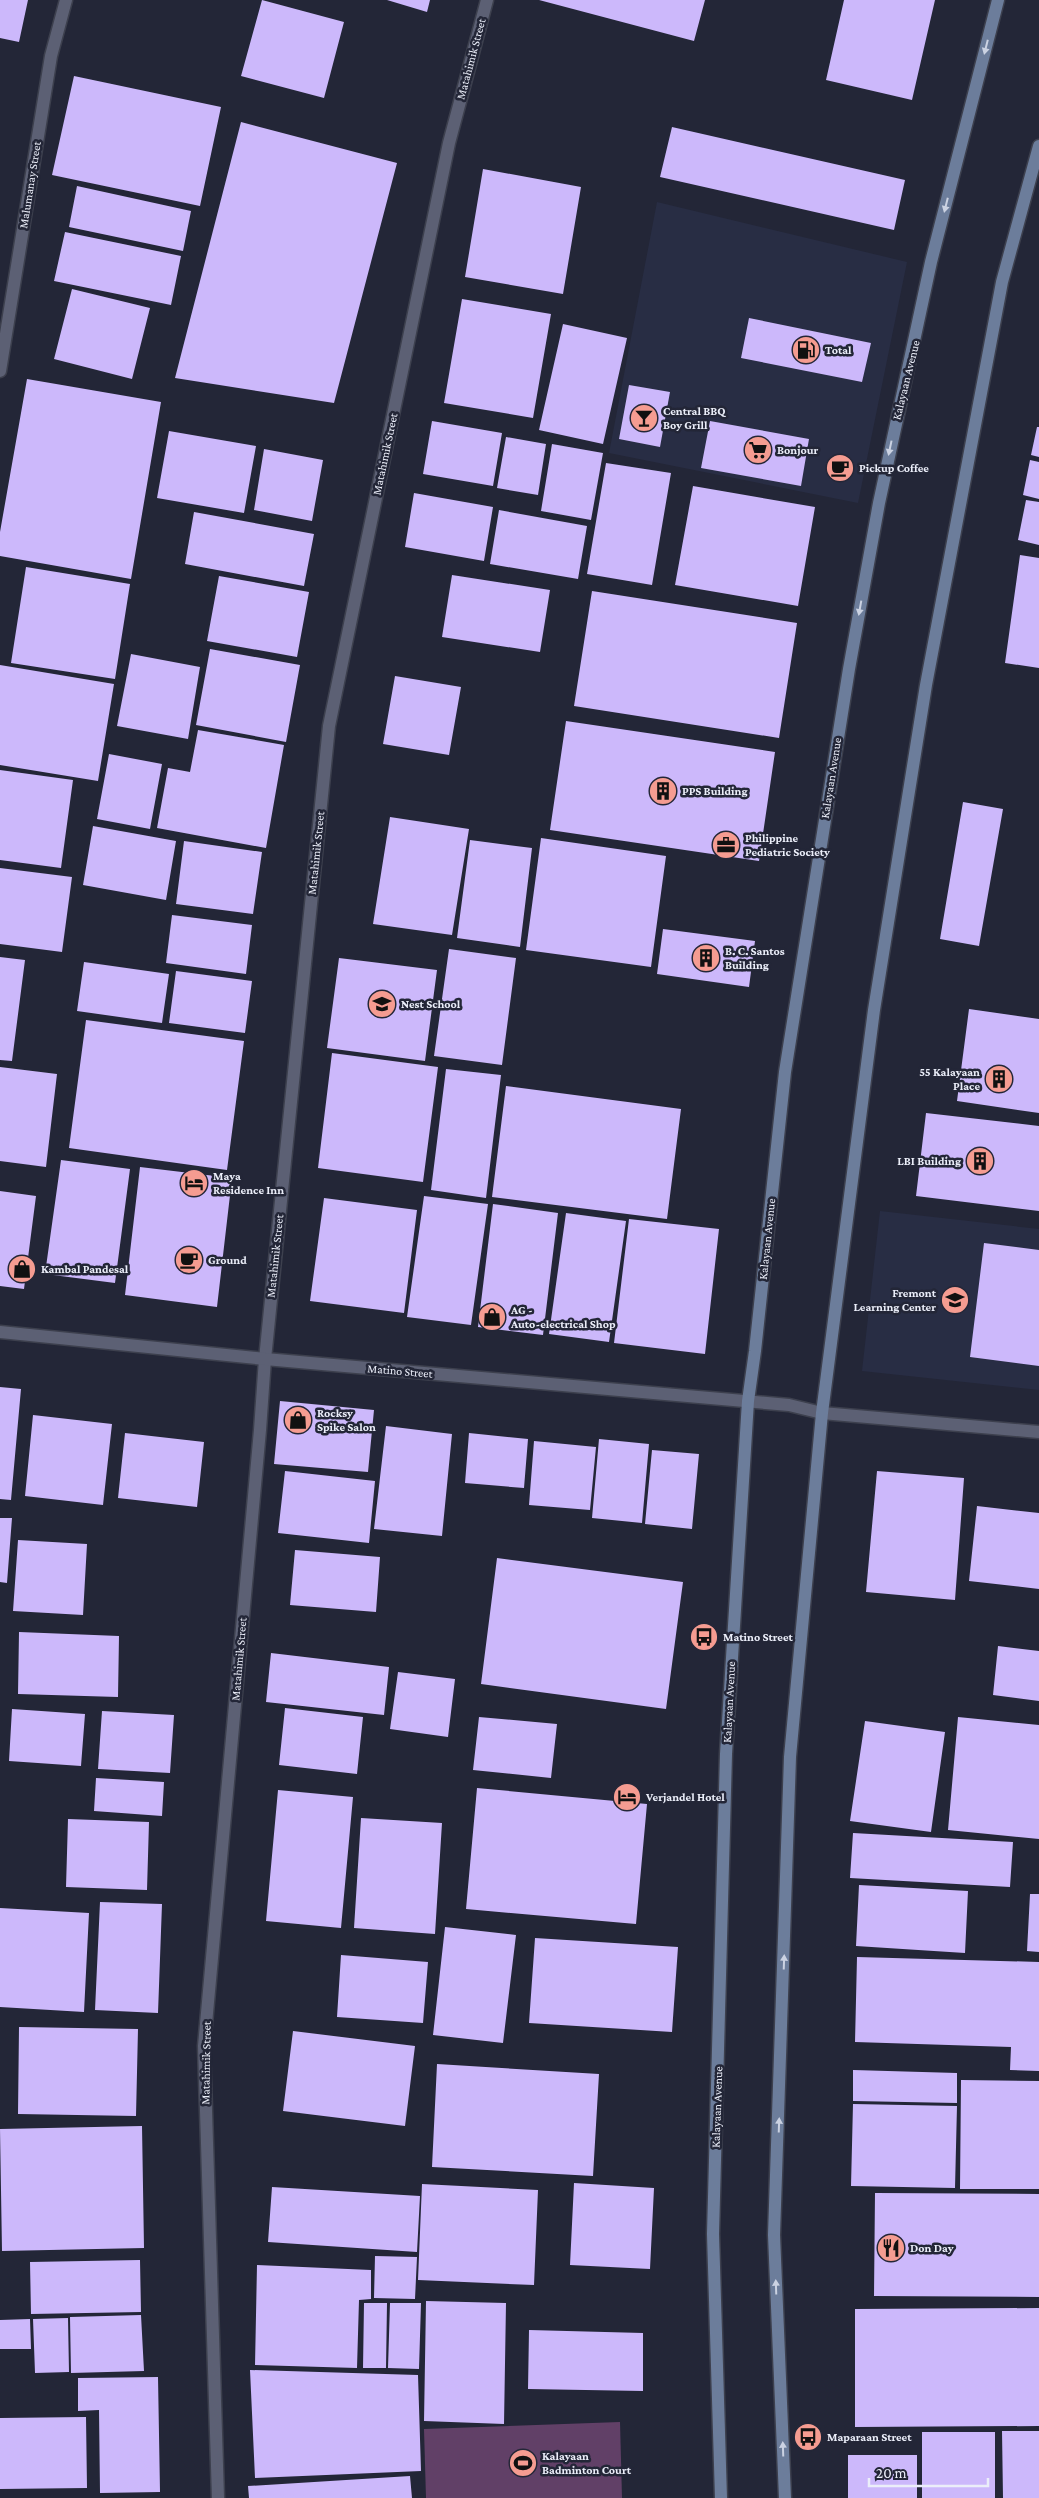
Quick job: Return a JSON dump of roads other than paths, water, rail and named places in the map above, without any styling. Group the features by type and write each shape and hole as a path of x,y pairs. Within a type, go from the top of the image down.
{"main road":[{"name":"Kalayaan Avenue","path":"721,2498 716,2414 713,2234 726,1754 748,1402 785,1072 849,669 881,493 931,262 998,0"},
{"path":"785,2498 774,2235 790,1767 822,1413 874,1010 926,685 1002,282 1039,146"}],"street":[{"name":"Malumanay Street","path":"0,371 51,56 66,0"},
{"name":"Matahimik Street","path":"218,2498 204,2046 265,1359 329,726 449,143 487,0"},
{"name":"Matino Street","path":"0,1332 265,1359 790,1405 822,1413 1039,1432"}],"place":[{"name":"Total","path":"806,350"},
{"name":"Central BBQ Boy Grill","path":"644,418"},
{"name":"Bonjour","path":"758,450"},
{"name":"Pickup Coffee","path":"840,468"},
{"name":"PPS Building","path":"663,791"},
{"name":"Philippine Pediatric Society","path":"726,845"},
{"name":"B. C. Santos Building","path":"706,958"},
{"name":"Nest School","path":"382,1004"},
{"name":"55 Kalayaan Place","path":"999,1079"},
{"name":"LBI Building","path":"980,1161"},
{"name":"Maya Residence Inn","path":"194,1183"},
{"name":"Ground","path":"189,1260"},
{"name":"Kambal Pandesal","path":"22,1269"},
{"name":"Fremont Learning Center","path":"955,1300"},
{"name":"AG - Auto-electrical Shop","path":"492,1317"},
{"name":"Rocksy Spike Salon","path":"298,1420"},
{"name":"Matino Street","path":"704,1637"},
{"name":"Verjandel Hotel","path":"627,1797"},
{"name":"Don Day","path":"891,2248"},
{"name":"Maparaan Street","path":"808,2437"},
{"name":"Kalayaan Badminton Court","path":"523,2463"}]}
